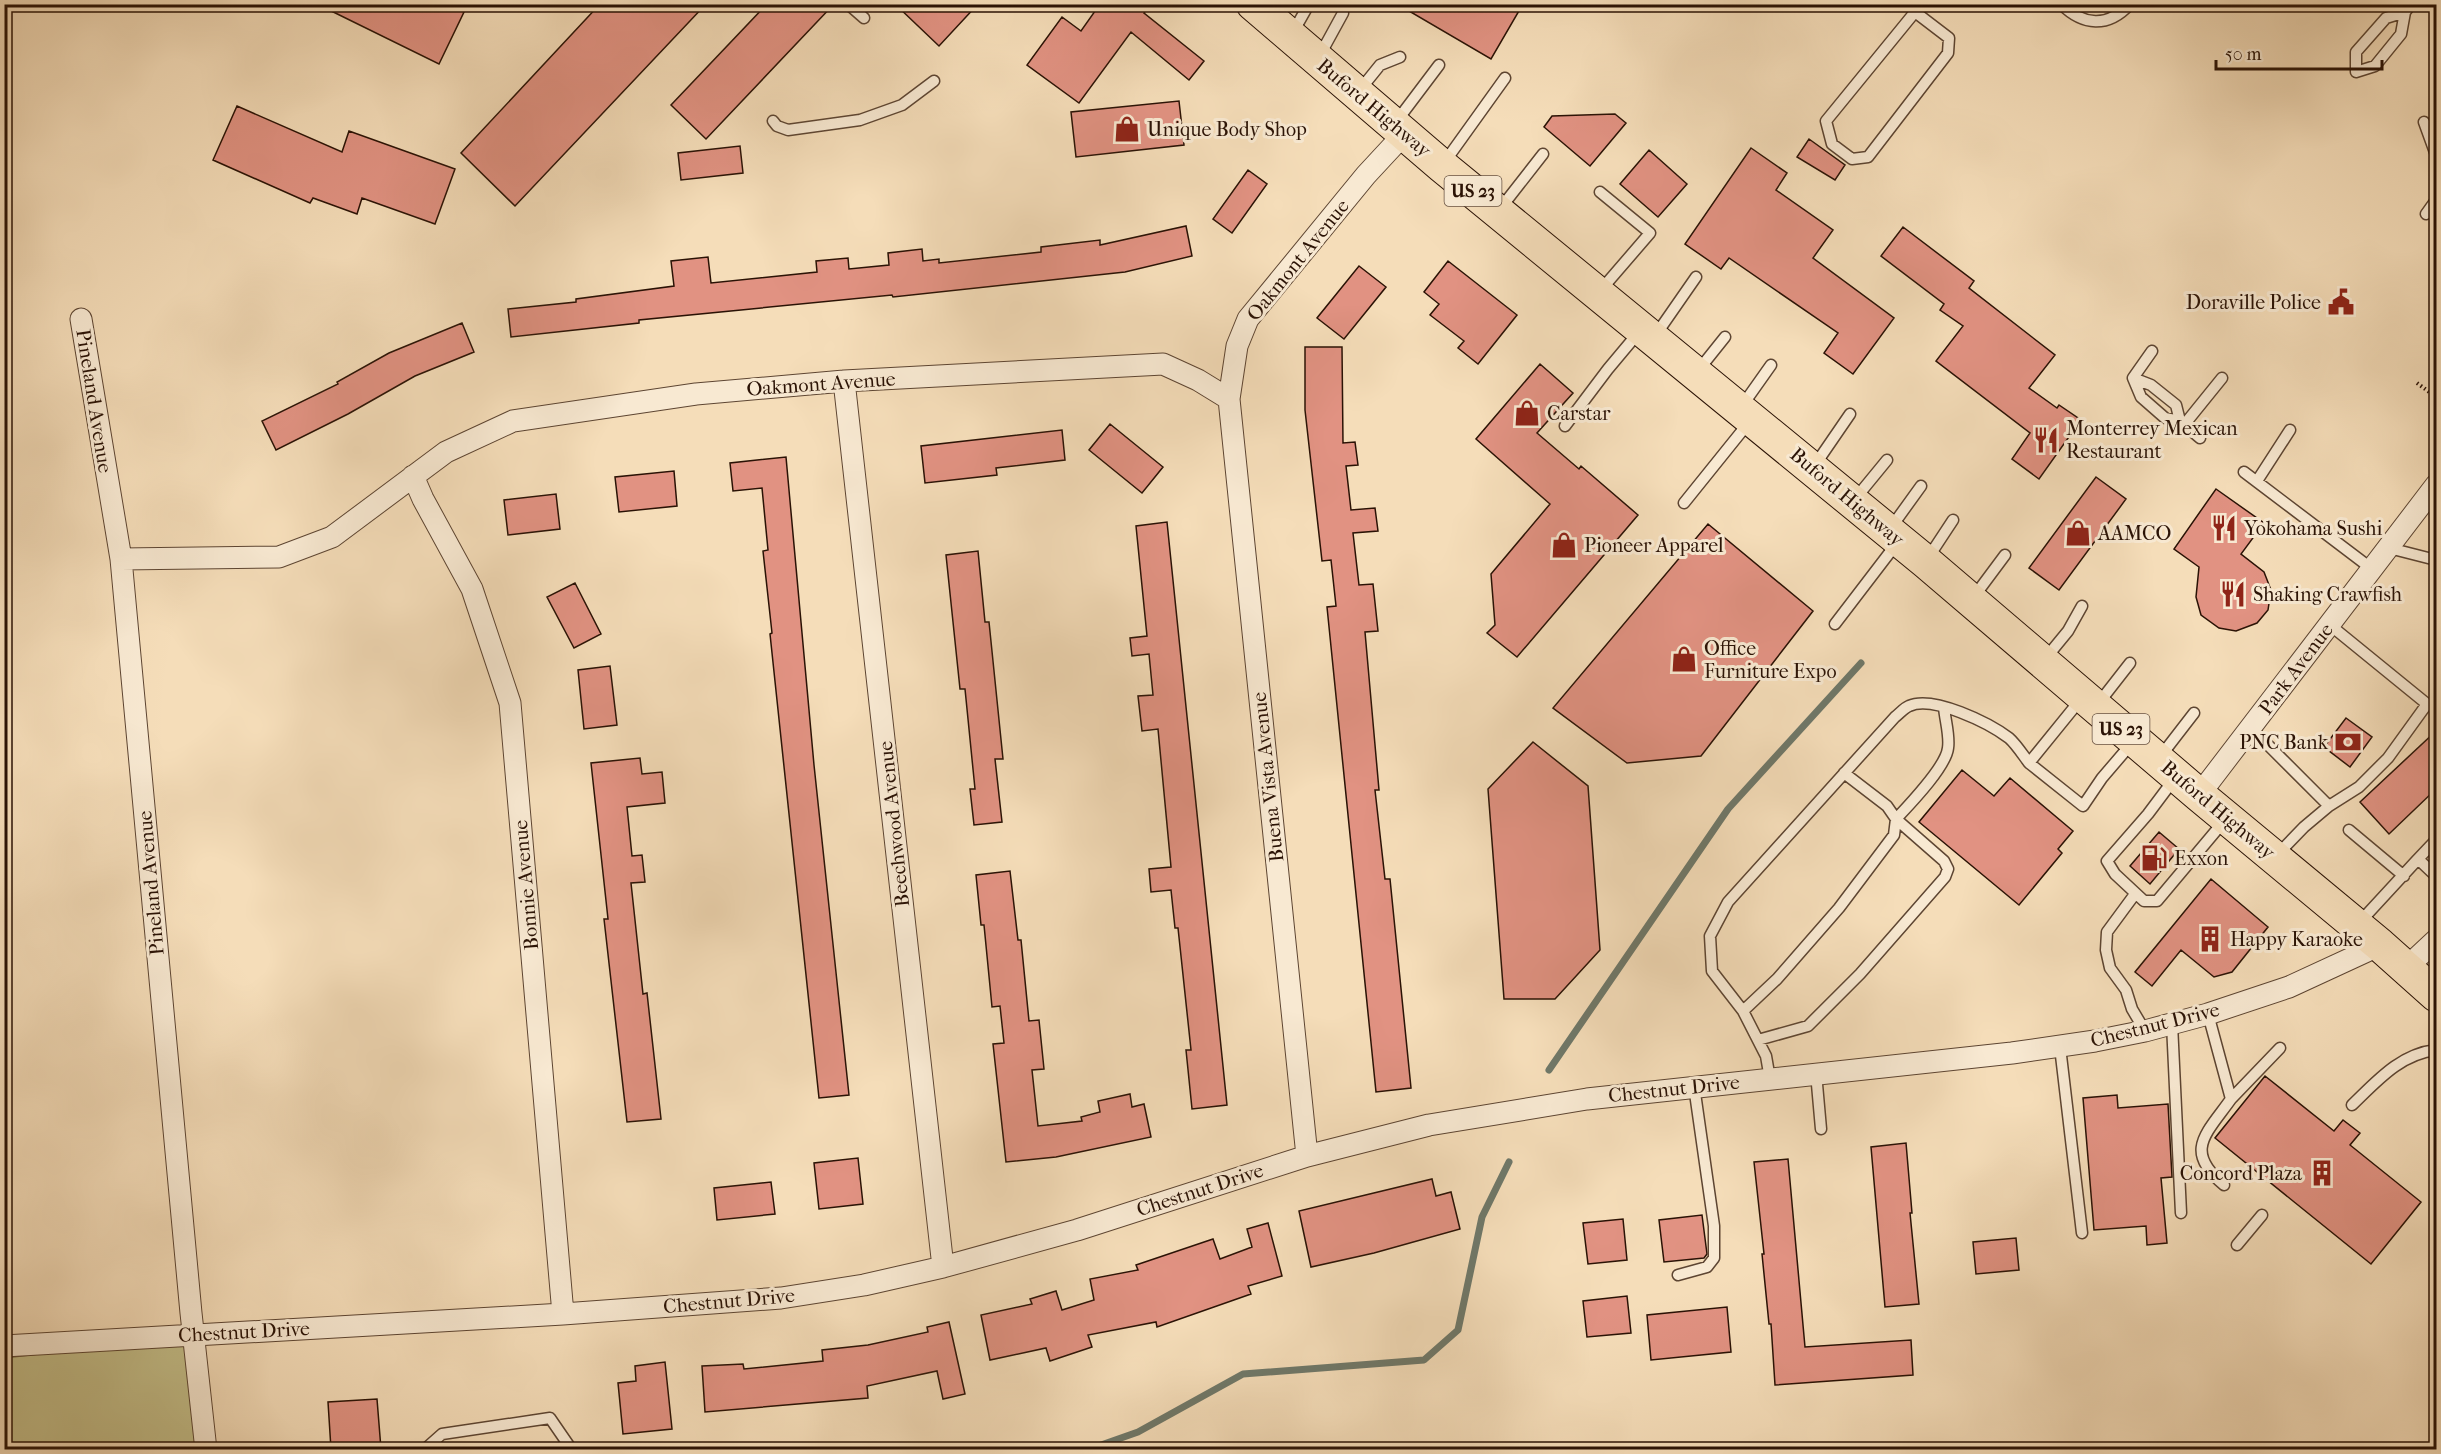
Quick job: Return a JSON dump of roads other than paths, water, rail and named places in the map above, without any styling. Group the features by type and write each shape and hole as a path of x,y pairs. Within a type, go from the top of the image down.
{"main road":[{"name":"Buford Highway","path":"1253,4 1442,166 1926,562 2436,995"}],"street":[{"name":"Oakmont Avenue","path":"121,559 279,557 332,537 446,452 513,421 696,394 844,381 1163,364 1198,380 1228,399 1237,346 1248,319 1366,175 1399,129"},
{"name":"Pineland Avenue","path":"81,319 121,559 193,1335 206,1449"},
{"name":"Beechwood Avenue","path":"844,381 943,1267"},
{"name":"Buena Vista Avenue","path":"1228,399 1307,1156"},
{"name":"Bonnie Avenue","path":"414,476 423,499 472,589 510,703 563,1314"},
{"name":"Park Avenue","path":"2167,768 2251,728 2436,485"},
{"name":"Chestnut Drive","path":"4,1346 563,1314 782,1298 864,1285 943,1267 1077,1230 1307,1156 1429,1125 1587,1099 2060,1047 2145,1031 2208,1014 2289,987 2368,935"},
{"path":"2406,968 2436,940"}],"lane":[{"path":"848,4 864,18"},
{"path":"1291,37 1309,4"},
{"path":"2061,4 2071,14 2090,22 2108,21 2121,14 2130,4"},
{"path":"1919,8 1949,38 1948,53 1868,157 1852,159 1832,144 1826,121 1919,8"},
{"path":"2408,8 2402,34 2375,66 2356,72 2356,52 2386,18 2408,8"},
{"path":"1317,60 1343,13"},
{"path":"1357,94 1380,65 1400,57"},
{"path":"1399,129 1439,65"},
{"path":"1442,166 1504,78"},
{"path":"773,121 777,126 788,130 860,120 902,105 934,81"},
{"path":"2424,122 2436,155"},
{"path":"1498,212 1543,154"},
{"path":"1598,294 1650,233 1600,192"},
{"path":"2426,214 2436,200"},
{"path":"1565,426 1608,369 1647,334 1696,277"},
{"path":"1696,374 1725,337"},
{"path":"2133,378 2152,351"},
{"path":"1684,503 1746,414 1771,365"},
{"path":"2133,378 2141,397 2165,418 2182,423 2200,438"},
{"path":"2133,378 2151,384 2176,405 2182,423"},
{"path":"2182,423 2222,378"},
{"path":"1813,468 1850,414"},
{"path":"2257,481 2290,430"},
{"path":"1853,503 1887,460"},
{"path":"2244,472 2372,569"},
{"path":"1835,624 1894,536 1921,486"},
{"path":"1926,562 1953,520"},
{"path":"2389,548 2436,560"},
{"path":"1971,601 2006,555"},
{"path":"2043,662 2068,631 2082,606"},
{"path":"2275,858 2304,826 2329,806 2359,788 2388,758 2427,704 2330,625"},
{"path":"2029,763 2130,663"},
{"path":"1770,1078 1766,1056 1743,1011 1712,971 1710,936 1728,902 1894,717 1910,706 1926,704 1944,707 1971,717 2009,738 2029,763 2083,806 2102,778 2167,768"},
{"path":"1743,1011 1777,980 1839,908 1894,835 1896,819 1919,794 1945,758 1948,749 1944,707"},
{"path":"2194,713 2148,814 2107,861 2115,874 2135,894 2144,901 2157,901 2227,818"},
{"path":"2251,728 2329,806"},
{"path":"1758,1040 1808,1026 1860,974 1945,877 1947,869 1944,861 1896,819 1887,806 1844,773"},
{"path":"2349,830 2404,876"},
{"path":"2368,935 2404,876 2436,840"},
{"path":"2418,859 2436,876"},
{"path":"2135,894 2107,932 2106,950 2110,968 2126,990 2132,1009 2145,1031"},
{"path":"2208,1014 2231,1099"},
{"path":"2172,1024 2181,1213"},
{"path":"2060,1047 2082,1233"},
{"path":"2224,1185 2203,1164 2200,1150 2206,1133 2231,1099 2280,1048"},
{"path":"2352,1106 2382,1077 2407,1058 2436,1050"},
{"path":"1816,1073 1821,1129"},
{"path":"1678,1275 1712,1264 1715,1252 1714,1226 1694,1086"},
{"path":"2237,1245 2262,1215"},
{"path":"424,1449 441,1434 550,1418 572,1449"}],"waterway":[{"path":"1549,1070 1728,809 1861,663"},
{"path":"1087,1450 1138,1432 1243,1374 1424,1360 1458,1330 1482,1217 1509,1162"}],"place":[{"name":"Unique Body Shop","path":"1127,129"},
{"name":"Doraville Police","path":"2341,302"},
{"name":"Carstar","path":"1527,413"},
{"name":"Monterrey Mexican Restaurant","path":"2046,440"},
{"name":"Yokohama Sushi","path":"2224,528"},
{"name":"AAMCO","path":"2078,533"},
{"name":"Pioneer Apparel","path":"1564,545"},
{"name":"Shaking Crawfish","path":"2233,594"},
{"name":"Office Furniture Expo","path":"1684,659"},
{"name":"PNC Bank","path":"2348,742"},
{"name":"Exxon","path":"2154,858"},
{"name":"Happy Karaoke","path":"2210,939"},
{"name":"Concord Plaza","path":"2322,1173"}]}
